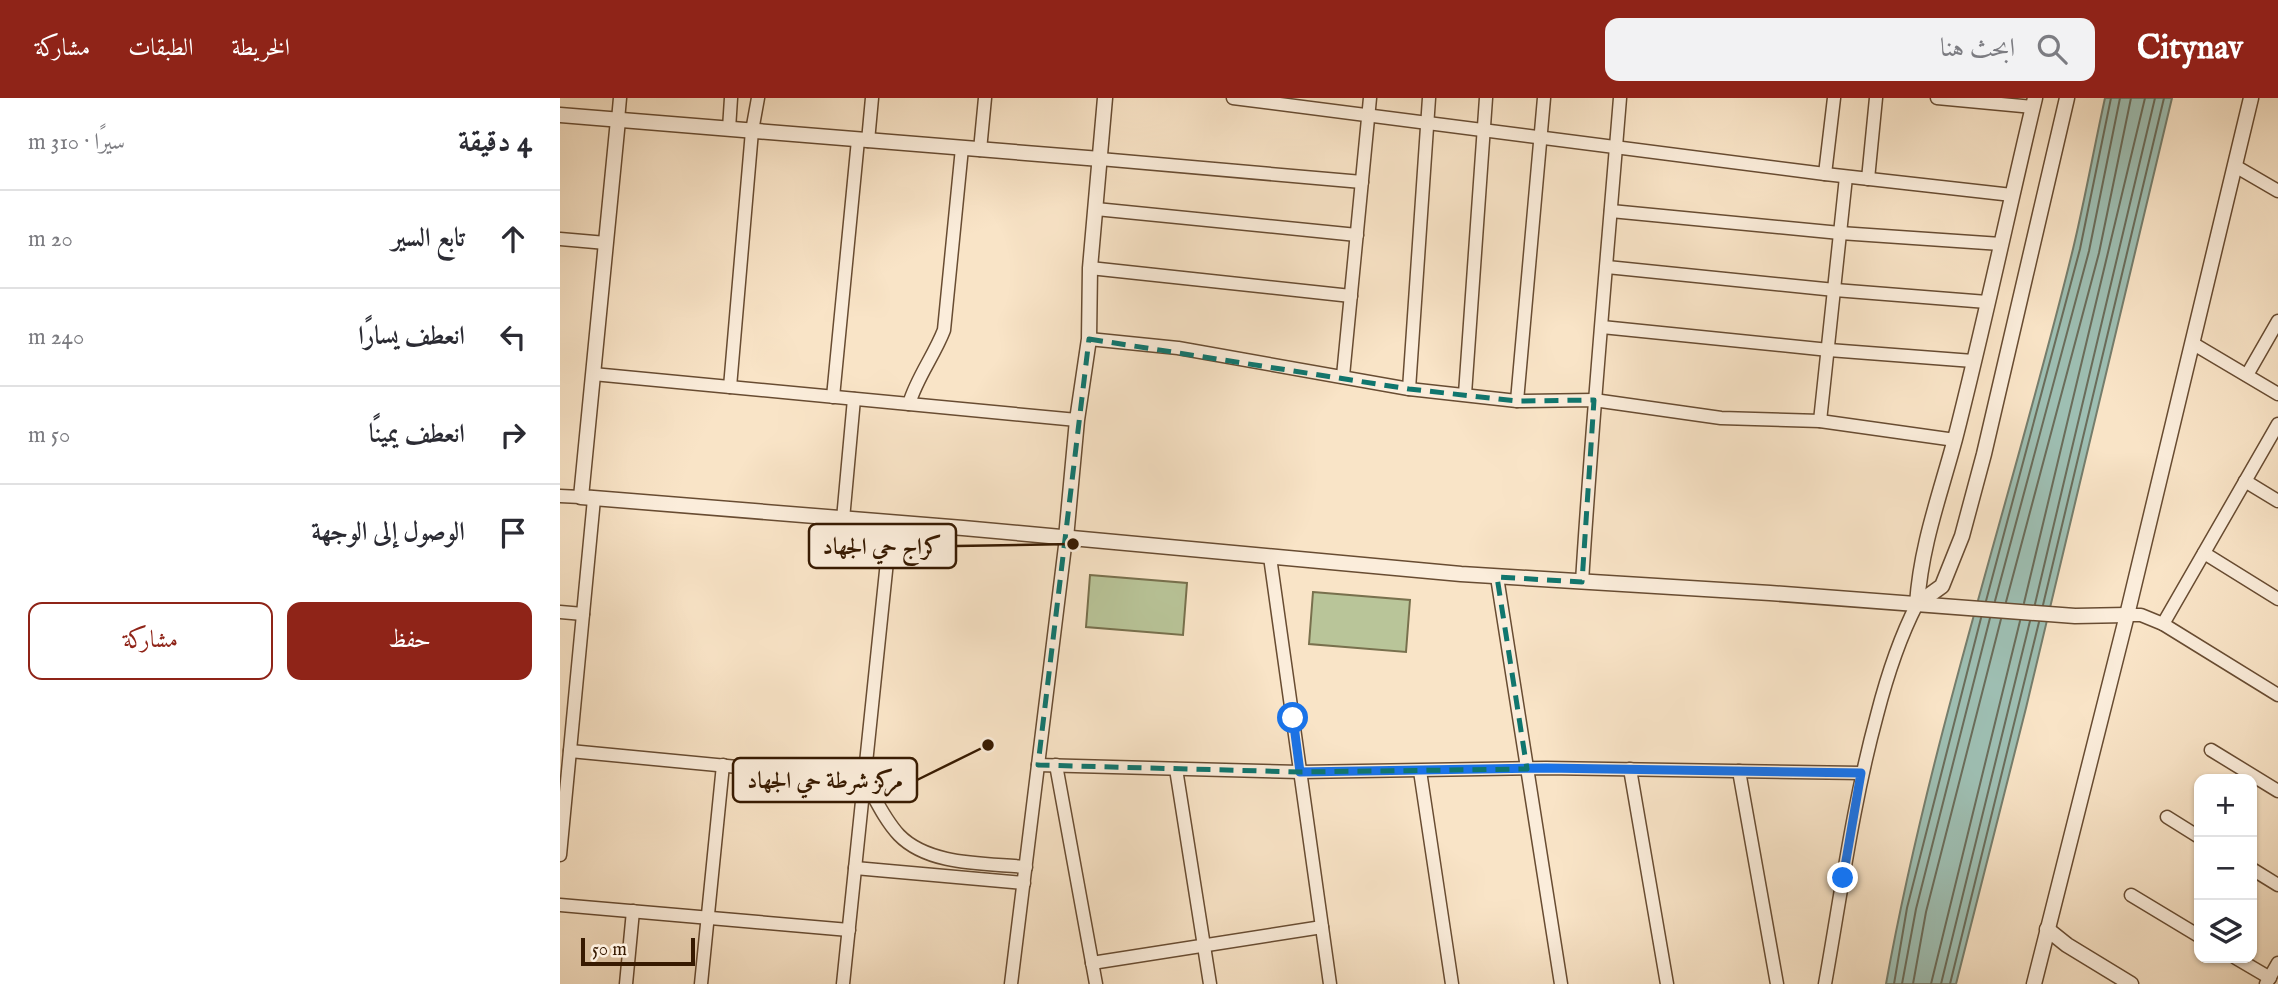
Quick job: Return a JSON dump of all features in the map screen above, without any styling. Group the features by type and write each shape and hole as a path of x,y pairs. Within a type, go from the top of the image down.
{"street":[{"path":"560,855 570,751 567,718 583,614 593,374 620,98"},
{"path":"729,129 732,98"},
{"path":"730,387 752,131 758,98"},
{"path":"833,397 863,140 872,98"},
{"path":"981,150 985,98"},
{"path":"1012,984 1066,538 1077,420 1089,339 1090,268 1105,98"},
{"path":"1233,98 1846,177 2012,195"},
{"path":"1343,376 1370,98"},
{"path":"1409,389 1429,98"},
{"path":"1465,394 1486,98"},
{"path":"1517,401 1544,98"},
{"path":"1582,582 1594,400 1620,98"},
{"path":"1825,174 1834,98"},
{"path":"1868,179 1876,98"},
{"path":"1825,984 1861,773 1888,673 1917,604 1919,573 1928,530 1955,440 2034,102 1937,98"},
{"path":"1917,604 1942,586 1962,536 1984,454 2067,98"},
{"path":"2034,984 2127,615 2251,98"},
{"path":"560,116 1100,159 1362,183"},
{"path":"909,404 944,330 962,148"},
{"path":"2235,166 2274,189 2278,175"},
{"path":"1820,421 1846,177"},
{"path":"1096,209 1357,235"},
{"path":"1611,211 1840,233 2001,244"},
{"path":"560,239 606,243"},
{"path":"1607,267 1987,302"},
{"path":"1090,268 1351,296"},
{"path":"2247,375 2278,321"},
{"path":"1602,327 1829,350 1973,361"},
{"path":"1089,339 1178,348 1409,389 1517,401 1594,400 1721,418 1820,421 1955,440"},
{"path":"2192,343 2278,394"},
{"path":"593,374 1077,420"},
{"path":"843,519 853,399"},
{"path":"2163,624 2278,424"},
{"path":"2245,481 2278,500"},
{"path":"560,496 1497,576 2075,616 2141,615 2163,624 2278,695"},
{"path":"843,984 891,523"},
{"path":"2204,553 2278,599"},
{"path":"1270,557 1331,984"},
{"path":"1497,576 1562,984"},
{"path":"560,612 583,614"},
{"path":"2211,750 2278,791"},
{"path":"570,751 864,779"},
{"path":"701,984 723,765"},
{"path":"1038,765 1300,772 1630,769 1861,773"},
{"path":"1056,765 1096,984"},
{"path":"1175,769 1210,984"},
{"path":"1630,769 1667,984"},
{"path":"1420,771 1452,984"},
{"path":"1739,771 1777,984"},
{"path":"864,779 891,825 902,838 919,849 966,861 1026,867"},
{"path":"2167,817 2194,834"},
{"path":"855,868 1024,883"},
{"path":"2257,872 2278,885"},
{"path":"2131,895 2194,933"},
{"path":"560,905 849,930"},
{"path":"626,984 633,912"},
{"path":"1092,963 1322,927"},
{"path":"2047,929 2067,945 2131,984"},
{"path":"2243,963 2268,981 2278,963"}],"highlighted area":[{"path":"1089,339 1409,389 1517,401 1594,400 1582,582 1497,577 1527,769 1300,772 1038,765"}],"green space":[{"path":"1090,575 1187,583 1183,635 1086,627"},
{"path":"1313,592 1410,600 1406,652 1309,644"}],"water":[{"path":"2105,98 2172,98 2026,708 1956,984 1886,984 1926,799 2050,341"}],"place":[{"name":"كراج حي الجهاد","path":"1073,544"},
{"name":"مركز شرطة حي الجهاد","path":"988,745"}],"route":[{"path":"1293,718 1300,772 1546,768 1861,773 1843,878"}]}
